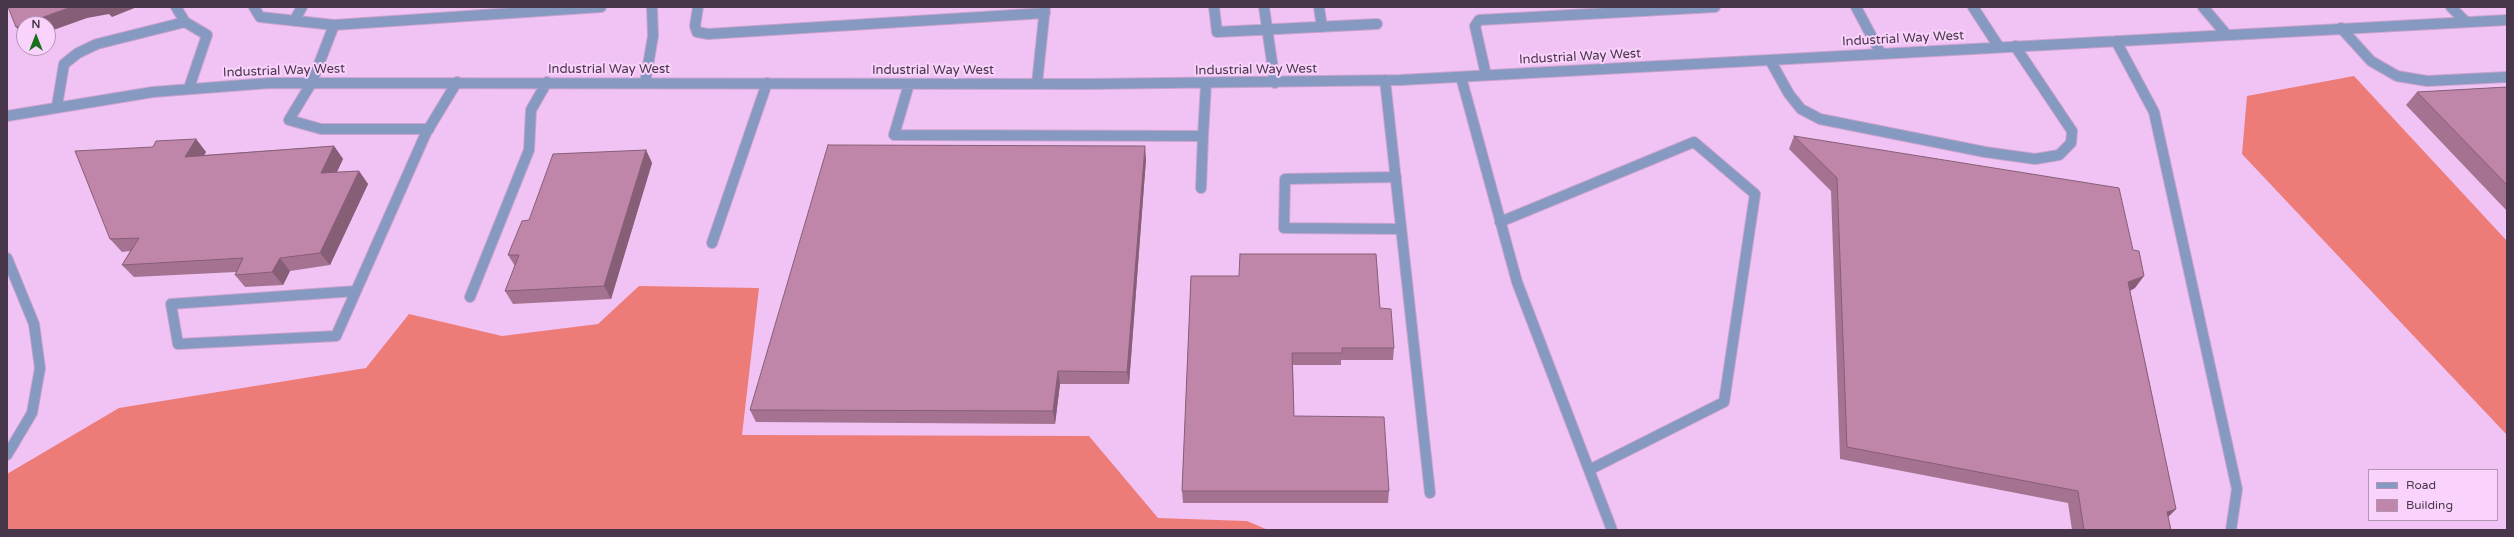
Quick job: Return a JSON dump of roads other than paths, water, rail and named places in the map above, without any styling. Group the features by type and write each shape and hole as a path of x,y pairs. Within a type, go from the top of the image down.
{"street":[{"path":"176,7 185,22 207,35 189,88"},
{"path":"254,7 260,17 334,26 602,7"},
{"path":"294,21 302,7"},
{"path":"645,83 653,36 652,7"},
{"path":"698,7 695,26 697,32 708,34 1045,10 1037,84"},
{"path":"1214,7 1217,32 1377,24"},
{"path":"1264,7 1275,83"},
{"path":"1319,7 1322,27"},
{"path":"1486,75 1475,26 1479,20 1715,7"},
{"path":"1856,7 1881,54"},
{"path":"1973,7 1999,47"},
{"path":"2203,7 2226,34"},
{"path":"2451,7 2466,22"},
{"name":"Industrial Way West","path":"7,116 57,106 189,88 312,82 1206,84 1385,80 2507,20"},
{"path":"57,106 64,64 78,53 97,44 185,22"},
{"path":"334,26 312,82 289,120 321,129 429,129"},
{"path":"2341,28 2371,61 2397,76 2427,82 2507,77"},
{"path":"2116,40 2154,112 2237,489 2231,530"},
{"path":"1770,60 1789,94 1801,109 1820,119 1985,152 2035,159 2059,155 2071,143 2072,131 2015,46"},
{"path":"1461,77 1517,282 1612,530"},
{"path":"1385,80 1430,493"},
{"path":"356,291 171,304 178,344 336,336 429,129 458,82"},
{"path":"470,297 529,150 531,110 547,82"},
{"path":"712,243 766,83"},
{"path":"909,84 894,135 1203,136"},
{"path":"1201,188 1206,84"},
{"path":"1500,222 1694,142 1755,194 1724,402 1589,470"},
{"path":"1396,177 1285,179 1284,228 1401,229"},
{"path":"7,455 32,413 40,368 34,324 8,262"}]}
